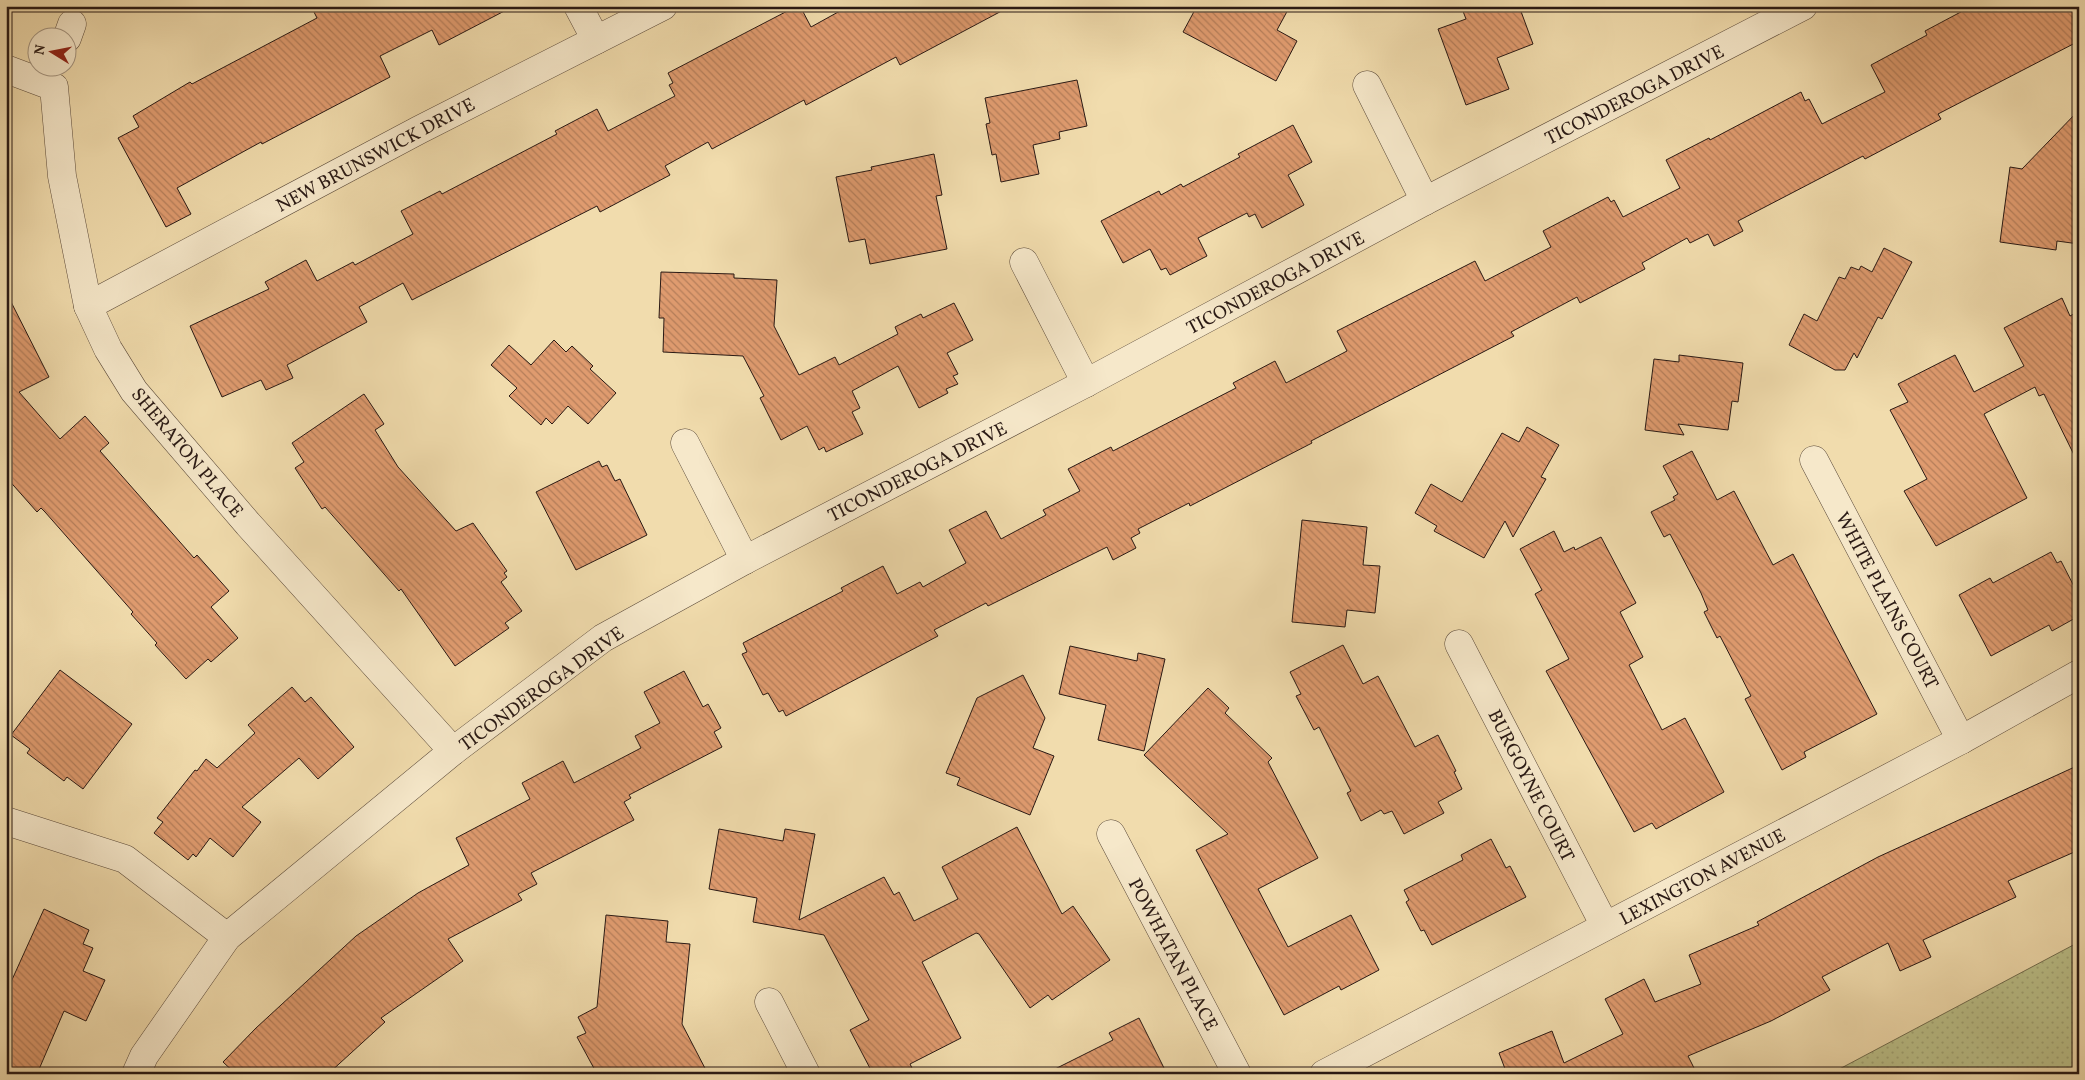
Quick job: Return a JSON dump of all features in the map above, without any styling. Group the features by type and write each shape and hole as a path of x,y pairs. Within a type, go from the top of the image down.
{"street":[{"path":"578,6 596,40"},
{"name":"NEW BRUNSWICK DRIVE","path":"88,306 419,130 663,6"},
{"name":"TICONDEROGA DRIVE","path":"136,1074 144,1056 227,937 453,751 604,638 745,560 1086,383 1425,201 1764,15 1804,6"},
{"name":"SHERATON PLACE","path":"6,69 28,73"},
{"name":"SHERATON PLACE","path":"56,78 62,176 88,306 108,349 134,390 248,524 453,751"},
{"path":"1367,85 1425,201"},
{"path":"1024,262 1086,383"},
{"path":"685,443 745,560"},
{"name":"WHITE PLAINS COURT","path":"1814,460 1961,740"},
{"name":"BURGOYNE COURT","path":"1459,644 1606,926"},
{"name":"LEXINGTON AVENUE","path":"1324,1074 1961,740 2079,674"},
{"path":"6,820 125,859 227,937"},
{"name":"POWHATAN PLACE","path":"1111,834 1237,1074"},
{"path":"769,1002 806,1074"}],"green space":[{"path":"2079,942 2079,1074 1830,1074"}],"building":[{"path":"311,6 514,6 439,45 432,30 380,56 390,77 262,144 261,142 177,188 191,214 166,227 118,138 139,127 133,116 190,82 192,84 317,18"},
{"path":"800,6 811,27 849,6 1011,6 900,65 896,57 806,105 804,100 712,149 708,142 665,166 670,175 600,212 597,206 412,300 403,283 359,307 367,322 287,365 293,378 266,390 261,380 222,397 190,326 269,289 265,282 306,260 317,281 353,262 355,265 413,234 401,211 440,191 442,194 557,134 555,131 597,109 608,131 675,96 669,85 673,83 668,73"},
{"path":"1197,6 1290,6 1277,30 1297,41 1276,81 1183,32"},
{"path":"1461,6 1519,6 1533,44 1497,58 1509,89 1466,105 1438,29 1466,19"},
{"path":"1972,6 2079,6 2079,41 1938,114 1941,119 1865,159 1863,156 1738,221 1743,231 1714,246 1708,234 1690,243 1687,238 1642,263 1645,269 1580,303 1577,297 1511,332 1514,336 1311,441 1312,443 1190,506 1189,503 1138,529 1140,533 1131,538 1136,548 1113,560 1107,547 988,606 986,603 934,630 938,636 786,716 783,710 779,712 768,693 763,695 742,654 747,652 743,643 843,591 841,588 883,566 897,594 920,582 923,587 966,563 949,530 986,511 1001,539 1046,515 1043,510 1080,491 1068,469 1111,447 1113,451 1236,388 1233,383 1275,361 1286,383 1347,351 1337,331 1475,261 1485,281 1551,247 1543,231 1608,197 1611,202 1614,200 1623,217 1680,188 1666,160 1709,138 1710,140 1801,92 1805,101 1809,99 1822,124 1885,92 1871,65 1927,35 1925,31"},
{"path":"1077,80 1087,126 1059,132 1060,139 1033,145 1039,174 1001,182 996,154 992,155 986,124 990,123 985,98"},
{"path":"2079,110 2079,244 2057,241 2056,250 2000,242 2010,167 2022,169"},
{"path":"1293,125 1312,162 1288,175 1304,205 1262,228 1255,214 1249,217 1247,213 1198,238 1207,256 1170,275 1166,268 1161,270 1150,249 1123,263 1101,221 1159,191 1161,195 1181,184 1183,187 1240,157 1238,154"},
{"path":"934,154 942,195 936,196 947,249 870,264 865,239 849,242 836,177 872,170 871,167"},
{"path":"1884,248 1912,262 1882,319 1878,317 1857,358 1854,353 1845,370 1835,370 1789,345 1804,314 1817,321 1839,277 1845,279 1851,267 1859,270 1861,266 1872,272"},
{"path":"661,272 734,274 734,278 777,280 774,326 799,375 835,357 839,365 898,334 895,327 921,314 923,318 954,303 973,340 947,353 958,374 953,376 958,384 946,389 948,393 919,408 898,366 852,391 860,408 852,412 863,434 826,452 824,447 819,450 807,426 781,440 760,398 764,396 743,356 663,352 664,318 659,318"},
{"path":"6,292 49,377 19,392 60,439 85,416 109,443 100,451 194,558 197,555 229,591 211,607 238,638 211,662 208,659 186,679 155,645 157,643 131,614 133,612 45,512 41,508 37,512 6,477"},
{"path":"2062,298 2070,316 2079,311 2079,465 2044,394 2039,396 2035,387 1984,414 2027,498 1936,546 1904,491 1927,479 1890,410 1908,402 1898,384 1955,355 1974,392 2024,366 2004,328"},
{"path":"554,340 566,352 572,346 593,366 590,369 616,393 588,424 568,406 552,424 546,418 541,425 509,396 517,388 491,365 509,345 531,365"},
{"path":"1679,355 1743,363 1738,402 1732,401 1728,430 1678,424 1684,435 1645,430 1654,359 1679,362"},
{"path":"364,394 384,424 375,430 398,467 456,531 473,523 507,571 504,573 507,577 501,582 522,611 505,623 509,628 455,666 401,589 399,591 325,507 322,509 295,468 304,462 292,443"},
{"path":"1527,427 1559,445 1541,477 1546,479 1513,537 1505,521 1484,558 1434,531 1437,526 1415,513 1431,484 1462,502 1502,433 1519,442"},
{"path":"1692,451 1717,500 1734,491 1773,565 1793,554 1877,714 1804,752 1806,757 1782,770 1745,699 1751,696 1720,636 1717,638 1704,612 1708,610 1701,593 1670,534 1664,537 1651,512 1675,500 1673,497 1678,494 1663,466"},
{"path":"599,461 602,467 607,465 615,481 620,479 647,535 576,570 536,492"},
{"path":"1302,520 1367,527 1363,565 1380,566 1375,613 1347,610 1345,627 1292,622"},
{"path":"1554,531 1564,552 1574,547 1575,550 1601,537 1636,603 1620,612 1643,657 1629,665 1662,730 1685,718 1724,792 1656,829 1652,823 1634,832 1546,671 1569,659 1535,594 1542,590 1520,549"},
{"path":"2051,552 2057,563 2061,561 2079,596 2079,616 2052,631 2049,625 1991,656 1959,595 1990,578 1993,583"},
{"path":"1343,645 1363,684 1378,676 1415,747 1438,735 1456,771 1454,772 1462,789 1438,802 1444,813 1404,834 1392,811 1384,814 1381,810 1361,821 1347,793 1351,791 1319,727 1314,730 1296,696 1301,694 1290,672"},
{"path":"1070,646 1137,661 1138,653 1165,659 1144,751 1098,740 1106,705 1059,694"},
{"path":"60,670 132,724 83,789 67,777 64,781 27,753 30,749 11,735"},
{"path":"684,671 703,707 708,704 721,728 714,732 722,747 629,795 631,798 624,802 634,820 531,873 537,884 518,894 522,900 448,939 463,961 381,1018 385,1022 328,1074 236,1074 223,1062 256,1028 356,936 418,893 469,865 456,838 530,799 522,783 563,761 574,783 641,748 635,736 660,723 644,692"},
{"path":"1023,675 1045,718 1033,748 1054,756 1030,815 957,785 960,778 946,773 977,698"},
{"path":"292,687 305,702 311,697 354,747 318,779 299,758 242,807 261,822 233,857 210,838 196,857 193,854 188,860 154,833 163,822 157,818 206,759 217,768 255,733 248,725"},
{"path":"1208,688 1229,708 1225,713 1272,758 1268,762 1318,858 1258,889 1288,947 1351,915 1379,970 1341,990 1339,986 1284,1015 1196,850 1228,834 1144,755"},
{"path":"2079,765 2079,850 2008,881 2016,897 1923,940 1931,957 1900,971 1888,943 1822,977 1830,990 1771,1021 1688,1056 1697,1074 1507,1074 1499,1053 1552,1031 1564,1063 1623,1034 1605,999 1644,979 1655,1002 1701,984 1689,955 1759,925 1757,922 1878,857"},
{"path":"1017,827 1062,914 1073,906 1110,960 1052,1000 1048,995 1030,1008 979,934 976,933 922,962 961,1038 910,1064 915,1074 873,1074 850,1030 869,1020 824,935 753,922 757,898 709,889 719,829 783,841 785,829 815,834 799,920 884,877 894,895 899,892 914,921 958,899 942,867"},
{"path":"1491,839 1506,868 1510,866 1526,897 1432,945 1424,930 1421,931 1406,902 1409,900 1404,890 1463,860 1461,855"},
{"path":"44,909 89,930 83,944 93,948 83,971 105,980 86,1021 64,1011 37,1074 6,1074 6,993"},
{"path":"606,915 668,921 666,942 690,944 682,1024 708,1074 597,1074 577,1037 586,1033 578,1017 597,1007"},
{"path":"1139,1018 1167,1074 1045,1074 1113,1040 1109,1033"}]}
